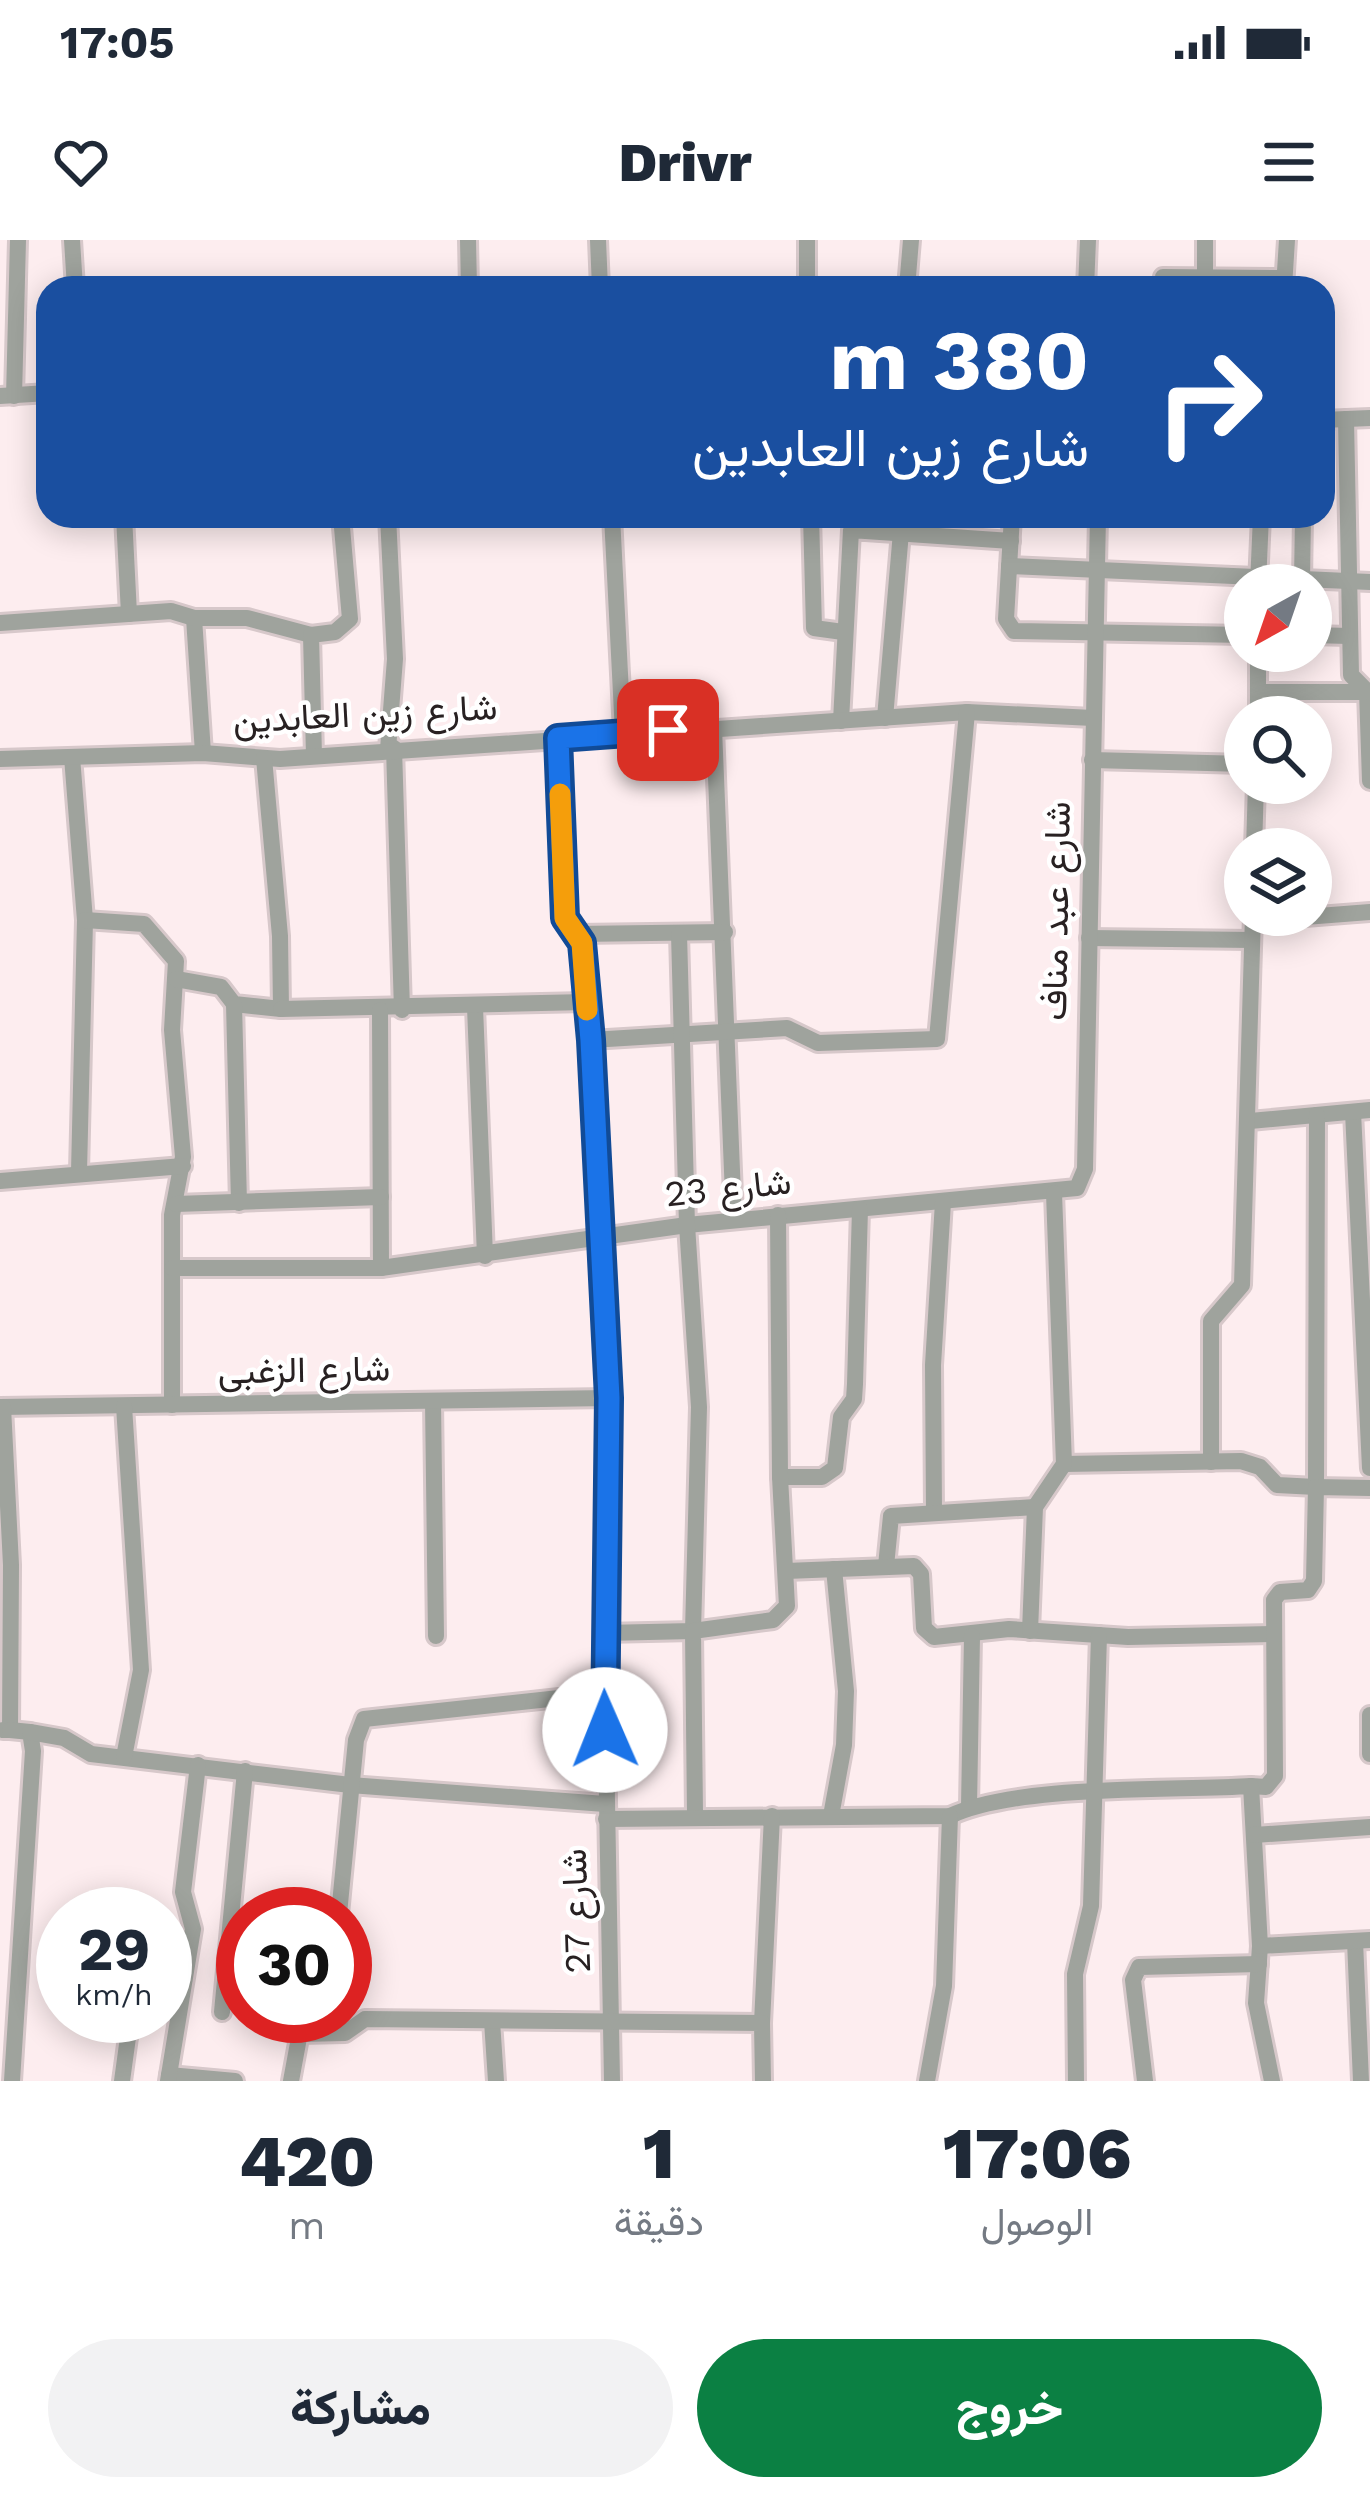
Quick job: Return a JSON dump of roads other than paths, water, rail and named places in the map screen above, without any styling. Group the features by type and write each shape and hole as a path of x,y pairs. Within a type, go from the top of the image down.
{"street":[{"path":"7,396 18,240"},
{"path":"72,240 74,276"},
{"path":"468,240 469,276"},
{"path":"598,240 600,276"},
{"path":"807,240 807,276"},
{"path":"908,276 910,240"},
{"path":"1086,276 1088,240"},
{"path":"1205,240 1205,276"},
{"path":"1284,276 1287,240"},
{"path":"1335,419 1370,418"},
{"path":"1346,419 1349,635 1352,678 1367,692 1370,781"},
{"path":"125,528 129,614"},
{"path":"0,623 171,611 194,618 247,618 311,635 335,632 350,619 342,528"},
{"path":"389,528 395,659 391,748 402,1010"},
{"path":"613,528 623,733"},
{"path":"811,528 814,628 843,632"},
{"path":"841,721 851,530 890,528"},
{"path":"885,718 910,528"},
{"path":"917,528 1010,541"},
{"path":"1011,528 1010,628 1224,634"},
{"name":"شارع عبد مناف","path":"1077,1188 1085,1169 1098,528"},
{"path":"1259,564 1260,528"},
{"path":"1302,564 1303,528"},
{"path":"1009,566 1224,579"},
{"path":"1332,582 1370,582"},
{"path":"194,618 203,753"},
{"path":"311,635 314,756"},
{"path":"1332,635 1349,635"},
{"path":"1258,672 1258,696"},
{"path":"1258,692 1367,692"},
{"path":"591,1040 787,1028 818,1043 926,1044 940,1036 967,712"},
{"name":"شارع زين العابدين","path":"0,759 203,753 314,756 967,712 1093,718"},
{"path":"714,728 734,1220"},
{"name":"شارع 27","path":"558,738 565,918 577,934 591,1040 609,1398 604,1693 612,2081"},
{"path":"72,757 85,920 79,1172"},
{"path":"264,758 280,936 280,1009"},
{"path":"1092,760 1224,763"},
{"path":"1332,916 1370,912"},
{"path":"85,920 144,924 176,961 172,1030 183,1166 172,1268 172,1405"},
{"path":"1089,938 1224,927"},
{"path":"577,934 725,932"},
{"path":"679,934 687,1225 699,1407 694,1814"},
{"path":"1210,1462 1210,1326 1216,1309 1242,1285 1253,936"},
{"path":"176,979 221,987 234,1004 239,1204"},
{"path":"234,1004 402,1010 586,1002"},
{"path":"475,1006 485,1256"},
{"path":"380,1010 381,1268"},
{"path":"1250,1120 1361,1111 1370,1468"},
{"path":"2,1407 11,1565 5,1730 64,1738 91,1754 606,1812 950,1816 969,1807 1091,1795 1266,1786 1275,1776 1276,1595 1308,1590 1314,1581 1317,1115"},
{"path":"0,1181 183,1166"},
{"name":"شارع 23","path":"172,1268 381,1268 687,1225 1077,1188"},
{"path":"1030,1631 1035,1507 1064,1465 1054,1193"},
{"path":"176,1204 381,1196"},
{"path":"934,1512 933,1365 943,1202"},
{"path":"780,1477 822,1478 835,1468 841,1417 854,1399 856,1384 860,1209"},
{"path":"604,1633 693,1631 780,1617 787,1606 780,1477 778,1215"},
{"name":"شارع الزغبى","path":"2,1407 609,1398"},
{"path":"433,1401 436,1636"},
{"path":"124,1406 141,1670 124,1757"},
{"path":"1064,1465 1249,1462 1277,1485 1370,1488"},
{"path":"886,1565 889,1518 1035,1507"},
{"path":"786,1571 886,1565 918,1570 927,1634 1273,1634"},
{"path":"832,1816 844,1745 846,1691 834,1569"},
{"path":"1076,2081 1075,1974 1091,1906 1099,1635"},
{"path":"969,1807 972,1636"},
{"path":"341,1887 358,1725 368,1717 604,1693"},
{"path":"1370,1715 1370,1754"},
{"path":"12,2081 30,1732"},
{"path":"198,1765 183,1892 193,1929 169,2078 235,2081"},
{"path":"234,1887 245,1772"},
{"path":"1251,1786 1258,2020 1272,2081"},
{"path":"763,2081 772,1816"},
{"path":"927,2081 944,1986 950,1816"},
{"path":"1254,1835 1370,1827"},
{"path":"1144,2081 1133,1980 1138,1967 1363,1941 1361,2081"},
{"path":"372,2019 762,2023"},
{"path":"492,2020 496,2081"},
{"path":"122,2081 127,2043"},
{"path":"291,2081 298,2043"}]}
